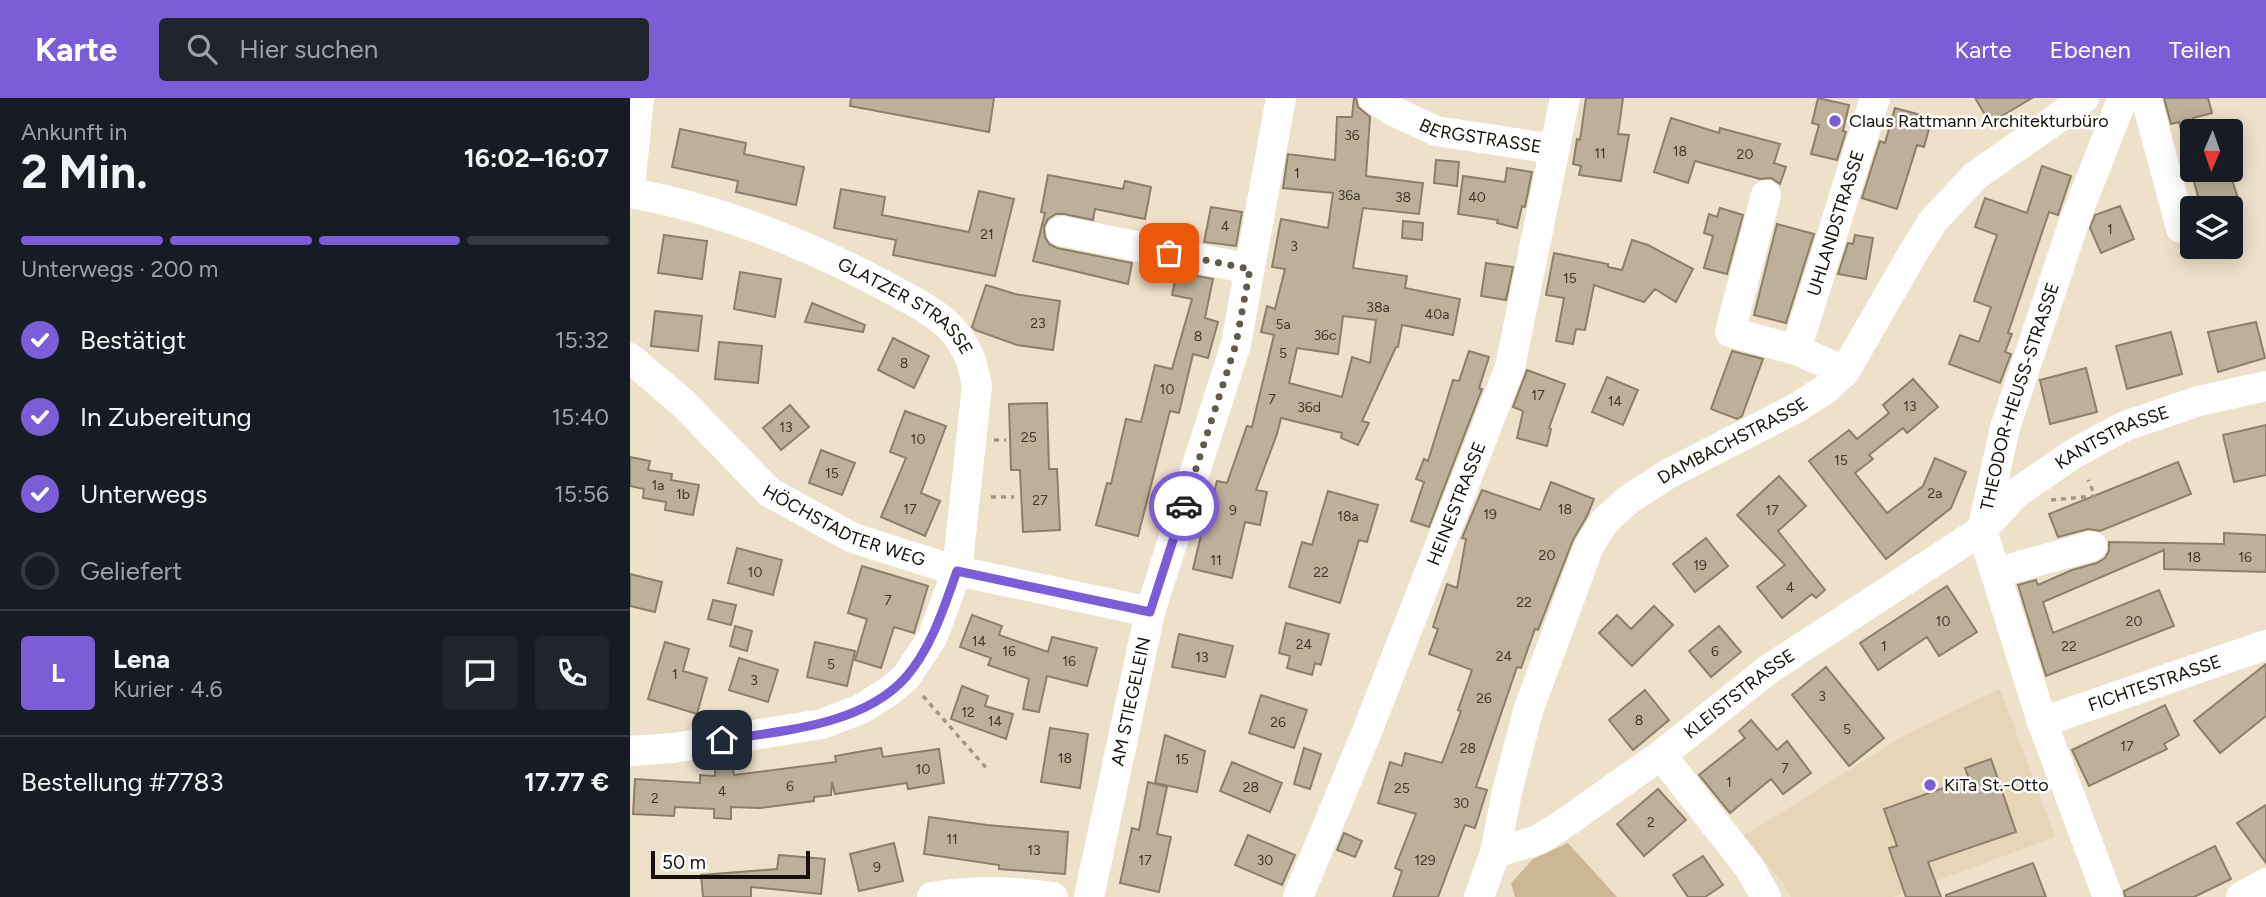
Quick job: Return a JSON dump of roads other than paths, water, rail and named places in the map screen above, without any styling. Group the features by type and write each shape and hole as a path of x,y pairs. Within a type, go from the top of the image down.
{"street":[{"path":"630,190 639,98"},
{"name":"AM STIEGELEIN","path":"1090,897 1150,612 1236,344 1281,98"},
{"name":"BERGSTRASSE","path":"1373,98 1393,111 1436,131 1554,149"},
{"name":"HEINESTRASSE","path":"1298,897 1368,729 1510,367 1565,98"},
{"name":"UHLANDSTRASSE","path":"1796,350 1875,98"},
{"name":"DAMBACHSTRASSE","path":"1479,897 1495,853 1507,792 1528,711 1589,547 1605,521 1628,500 1668,474 1798,407 1827,388 1845,371 1933,221 1975,176 2084,98"},
{"name":"THEODOR-HEUSS-STRASSE","path":"2108,897 2042,722 1982,530 2004,428 2074,222 2121,102 2120,98"},
{"path":"2146,98 2180,224"},
{"name":"GLATZER STRASSE","path":"630,190 700,207 755,226 839,261 922,306 954,331 972,359 977,386 957,571 932,638 906,677 861,709 822,724 673,748 630,751"},
{"path":"1766,195 1730,332 1796,350 1845,371"},
{"path":"1061,231 1250,269"},
{"name":"HÖCHSTADTER WEG","path":"630,358 684,404 769,492 853,538 957,571 1150,612"},
{"name":"KANTSTRASSE","path":"1982,530 2015,494 2073,454 2125,426 2199,401 2266,386"},
{"name":"KLEISTSTRASSE","path":"1495,853 1538,840 1661,755 1769,669 1982,530"},
{"path":"1995,573 2092,546"},
{"name":"FICHTESTRASSE","path":"2042,722 2266,645"},
{"path":"1661,755 1749,867 1766,897"},
{"path":"2241,897 2266,883"},
{"path":"932,897 961,892 1027,893 1053,897"}],"place":[{"name":"Claus Rattmann Architekturbüro","path":"1835,121"},
{"name":"KiTa St.-Otto","path":"1930,785"}]}
